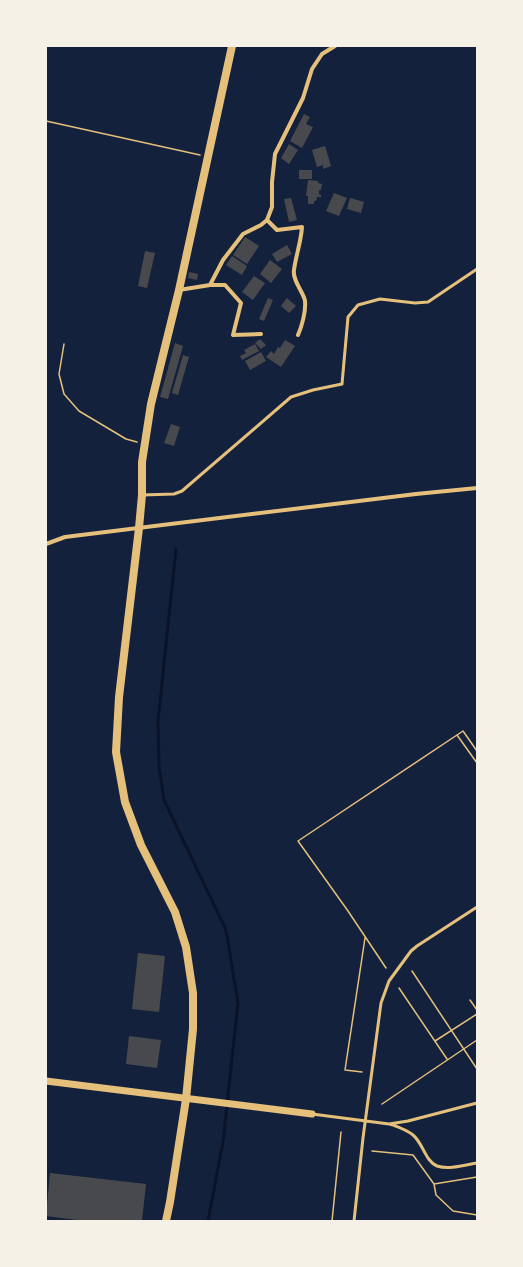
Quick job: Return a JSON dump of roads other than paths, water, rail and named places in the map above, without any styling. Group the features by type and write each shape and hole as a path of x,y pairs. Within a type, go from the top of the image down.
{"main road":[{"path":"166,1221 186,1099 193,1028 193,1000 186,947 175,912 141,845 125,802 116,752 119,697 139,528 142,495 142,462 151,404 179,290 232,46"}],"street":[{"path":"210,285 223,260 243,234 261,225 267,220 272,206 272,182 275,154 303,98 312,69 322,54 334,46"},
{"path":"267,220 277,230 302,227 302,235 293,271 300,292 305,300 301,329 298,334"},
{"path":"179,290 210,285 225,286 241,304 233,335 261,334"},
{"path":"46,544 65,537 477,488"},
{"path":"46,1081 312,1114"}],"lane":[{"path":"142,495 174,494 182,491 291,397 313,390 342,384 348,317 358,305 380,299 428,302 477,269"},
{"path":"354,1221 381,1003 388,981 411,951 417,946 477,907"},
{"path":"389,1124 408,1121 477,1103"},
{"path":"312,1114 389,1124 412,1134 420,1142 430,1161 437,1166 447,1168 477,1163"}],"waterway":[{"path":"176,549 158,721 159,766 164,800 226,930 238,1003 223,1142 208,1221"}]}
